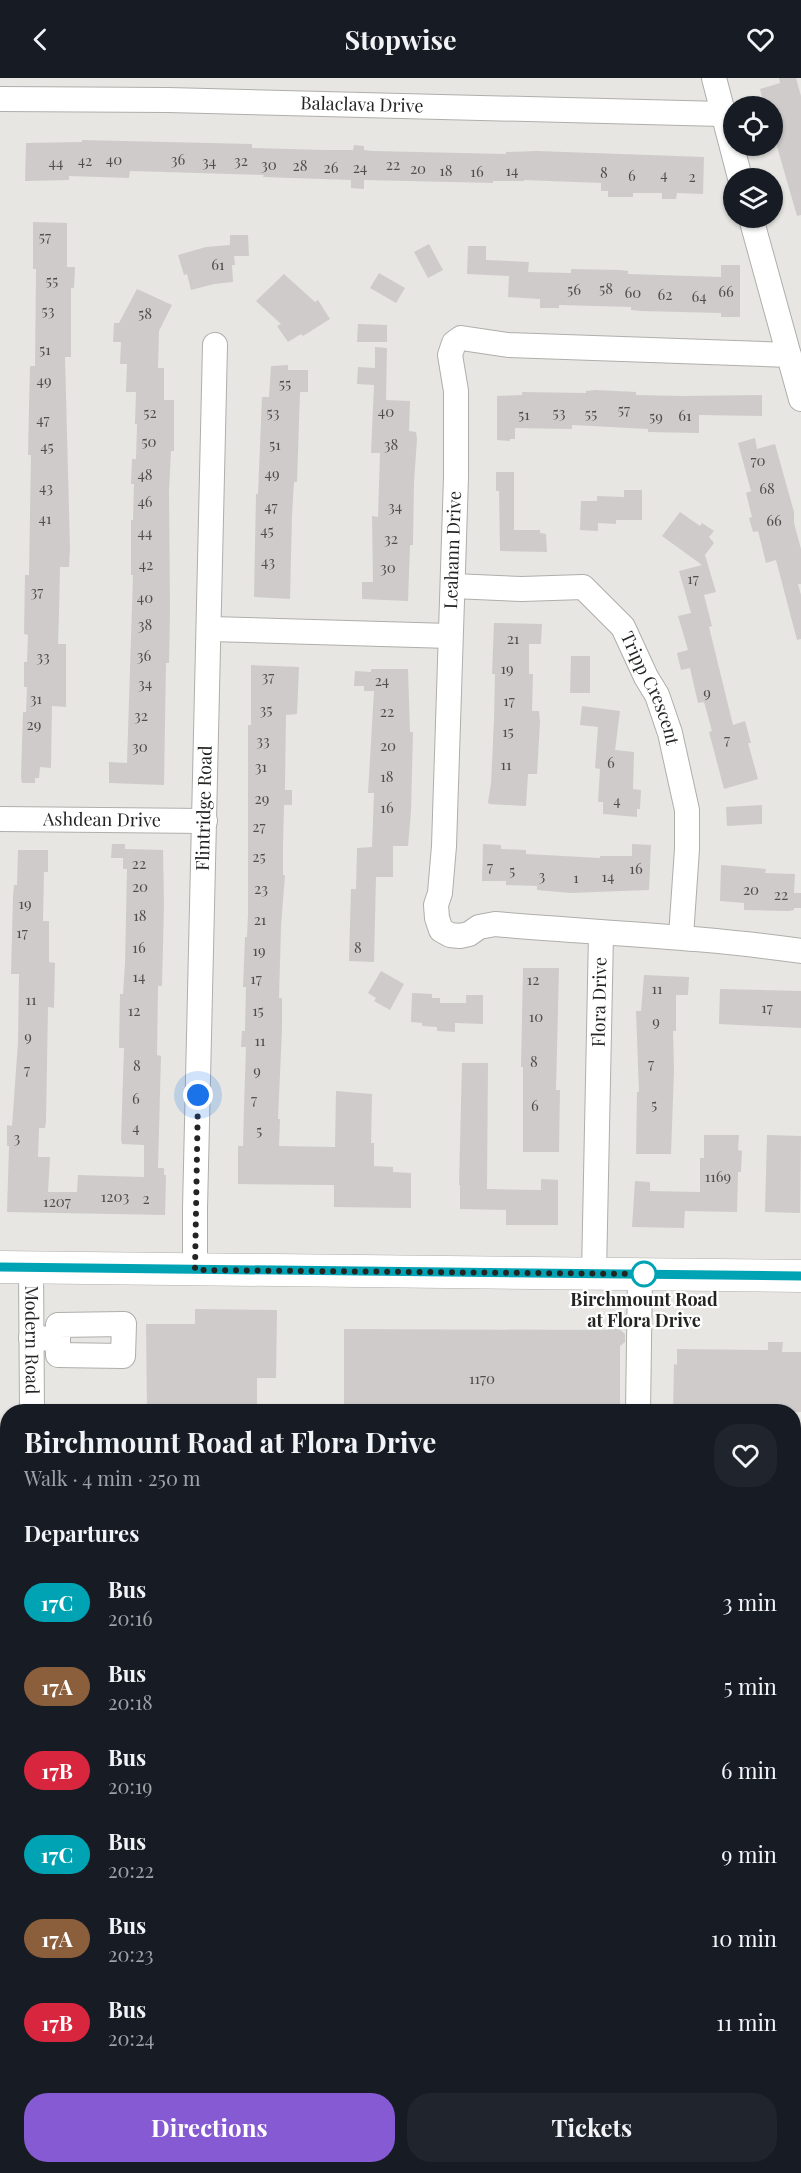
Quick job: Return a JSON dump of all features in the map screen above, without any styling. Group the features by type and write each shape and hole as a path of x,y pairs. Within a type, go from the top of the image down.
{"main road":[{"path":"0,1268 801,1276"}],"street":[{"path":"714,78 737,168"},
{"name":"Balaclava Drive","path":"0,99 168,100 722,114"},
{"path":"754,228 801,399"},
{"name":"Leahann Drive","path":"601,933 495,924 479,927 469,934 460,936 450,935 441,930 437,918 436,905 440,893 444,846 453,586 456,391 450,355 454,343 460,338 508,345 789,355"},
{"name":"Flintridge Road","path":"195,1270 215,345"},
{"name":"Tripp Crescent","path":"453,586 522,589 583,587 623,627 657,695 670,734 687,810 687,849 681,936"},
{"path":"210,629 450,636"},
{"name":"Ashdean Drive","path":"0,819 205,821"},
{"name":"Flora Drive","path":"594,1274 601,933 681,936 801,951"},
{"name":"Modern Road","path":"32,1268 32,1404"},
{"path":"638,1404 640,1274"},
{"path":"31,1338 58,1339"}],"building":[{"path":"779,78 796,78 801,96 801,215 797,216 780,156 783,156 783,96 762,96 760,89 780,83"},
{"path":"82,140 252,144 252,148 325,150 353,150 354,145 364,146 364,150 373,151 506,154 506,152 537,151 704,157 703,194 677,193 676,199 662,199 662,193 633,193 633,197 608,197 608,191 601,191 601,183 524,180 493,181 493,183 364,180 364,189 351,188 351,180 130,171 129,178 69,176 69,180 25,181 26,143 82,142"},
{"path":"33,222 67,223 67,267 75,267 74,288 71,288 71,357 65,357 70,548 69,567 60,567 58,644 66,644 66,707 52,706 51,768 40,767 39,778 35,778 35,783 22,783 23,712 26,712 27,687 24,687 24,662 27,662 28,635 24,634 25,575 29,575 30,366 35,366 36,269 33,269"},
{"path":"230,235 248,235 249,256 234,256 233,282 191,290 187,274 184,275 178,255 206,247 230,245"},
{"path":"429,244 443,270 428,278 414,252"},
{"path":"468,246 486,246 486,260 529,262 528,272 571,273 571,269 620,270 628,271 628,274 721,277 721,265 740,265 740,317 721,317 721,313 641,311 631,310 631,307 559,305 559,308 540,308 540,299 508,297 509,276 467,274"},
{"path":"379,273 405,288 396,303 370,288"},
{"path":"284,274 315,302 318,300 330,319 303,336 301,334 288,342 277,326 281,324 256,301"},
{"path":"137,289 172,305 159,331 158,368 164,368 164,400 174,400 174,451 171,451 169,491 170,612 169,663 166,663 164,785 109,783 109,762 127,763 133,575 131,575 131,520 133,520 134,484 131,484 132,459 136,459 137,424 135,424 136,392 126,392 127,364 120,364 121,342 113,342 114,323 119,323"},
{"path":"358,324 387,325 387,342 357,342"},
{"path":"375,347 387,348 386,400 410,401 409,431 416,432 417,439 413,545 410,545 408,601 362,599 362,582 373,582 372,516 378,517 380,453 371,453 374,385 357,384 358,367 375,368"},
{"path":"288,365 288,370 308,370 308,392 300,392 297,482 294,482 292,515 290,599 254,597 256,494 258,494 262,397 269,397 271,366"},
{"path":"586,391 636,392 636,395 762,395 762,416 699,415 699,433 648,432 648,429 572,425 572,429 515,428 515,439 497,440 497,396 522,395 522,392 586,393"},
{"path":"755,438 757,449 775,444 794,512 794,523 801,549 801,584 798,584 801,595 801,639 797,640 776,560 766,563 758,531 753,532 749,518 752,517 746,493 751,491 738,443"},
{"path":"496,472 514,472 514,530 540,530 540,533 546,534 547,552 500,551 499,491 496,491"},
{"path":"624,490 642,490 642,520 616,520 616,524 598,523 598,531 580,530 581,501 597,501 597,496 624,497"},
{"path":"680,512 700,526 702,523 714,531 709,537 714,543 705,555 716,592 704,595 712,626 709,627 733,725 745,721 751,743 748,743 758,779 724,789 709,732 712,731 704,702 698,703 690,668 681,670 677,653 688,650 678,616 691,613 679,571 702,565 662,536"},
{"path":"494,623 542,624 541,644 529,644 529,674 533,674 532,711 539,711 540,722 537,774 528,774 526,806 489,804 488,802 494,720 495,674 492,674"},
{"path":"571,656 590,656 590,693 570,693"},
{"path":"251,665 299,667 297,714 286,715 285,790 292,790 292,805 284,805 283,875 285,875 279,998 282,998 282,1029 279,1146 335,1147 336,1091 372,1094 371,1143 374,1143 374,1166 393,1167 393,1172 411,1173 411,1208 334,1207 334,1185 238,1184 238,1146 243,1146 246,1047 241,1047 242,1031 245,1031 246,987 243,987 248,915 248,725 251,725"},
{"path":"371,669 408,669 410,732 413,732 408,846 393,846 393,877 376,877 374,962 349,961 351,889 356,889 357,848 372,847 374,793 368,793 374,691 364,691 364,686 354,686 355,671 371,672"},
{"path":"582,706 620,711 615,750 634,752 633,789 641,790 637,817 603,814 603,802 598,802 600,769 595,768 598,727 580,725"},
{"path":"762,805 762,824 727,826 726,807"},
{"path":"112,844 125,844 125,849 163,850 162,986 158,986 157,1055 161,1056 158,1168 164,1168 164,1175 166,1175 165,1215 7,1212 9,1146 7,1146 7,1125 12,1126 18,1042 19,974 11,974 13,896 14,885 17,885 18,850 48,850 48,872 44,872 43,921 49,921 49,962 55,963 54,1008 48,1007 46,1122 45,1128 39,1128 38,1157 50,1157 48,1192 77,1192 78,1175 144,1177 144,1145 122,1144 121,1139 124,1048 119,1048 120,994 123,994 125,964 127,869 123,869 123,858 111,858"},
{"path":"483,844 501,845 501,849 526,850 526,854 600,858 600,856 632,856 632,844 651,845 649,890 570,893 537,890 537,886 506,885 506,881 482,881"},
{"path":"721,865 766,869 765,873 795,874 794,893 801,893 801,908 788,911 744,910 744,903 720,901"},
{"path":"523,968 559,968 556,1090 560,1090 559,1152 523,1152 523,1067 521,1067"},
{"path":"381,971 404,984 390,1010 374,1001 376,998 368,993"},
{"path":"644,975 689,977 688,995 676,995 676,1031 673,1031 671,1154 636,1154 637,1092 639,1092 636,1011 641,1011"},
{"path":"720,989 801,991 801,1028 719,1024"},
{"path":"412,993 432,994 432,998 440,998 440,1003 466,1003 466,995 483,995 483,1024 455,1023 455,1032 437,1031 437,1027 422,1026 422,1023 411,1022"},
{"path":"462,1063 488,1063 487,1189 541,1190 541,1179 558,1180 558,1225 506,1225 506,1210 460,1209"},
{"path":"704,1135 739,1135 738,1150 742,1151 741,1172 738,1172 737,1212 685,1211 684,1228 632,1227 635,1181 650,1182 650,1191 700,1192 700,1158 704,1158"},
{"path":"767,1135 801,1136 800,1213 765,1212"},
{"path":"195,1309 277,1310 276,1378 257,1378 257,1404 147,1404 146,1324 195,1324"},
{"path":"614,1324 625,1334 625,1342 620,1346 620,1404 344,1404 344,1329 607,1330"},
{"path":"768,1342 783,1342 782,1352 801,1352 801,1404 673,1404 674,1364 677,1365 677,1349 768,1350"}],"bus line":[{"name":"17C","path":"0,1267 801,1276"}],"place":[{"name":"Birchmount Road at Flora Drive","path":"644,1274"}],"route":[{"path":"198,1095 195,1270 644,1274"}]}
